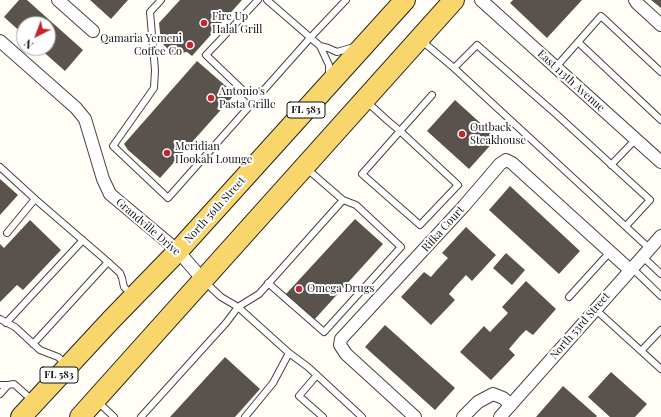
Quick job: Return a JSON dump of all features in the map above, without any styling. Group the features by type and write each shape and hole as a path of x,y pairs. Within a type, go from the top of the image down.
{"main road":[{"name":"North 56th Street","path":"20,417 178,251 405,0"},
{"path":"80,417 204,281 454,0"}],"street":[{"path":"58,0 93,31"},
{"name":"East 113th Avenue","path":"481,0 661,162"},
{"path":"635,0 636,3 661,25"},
{"name":"Grandville Drive","path":"0,41 76,108 85,119 103,179 110,194 178,251 204,281"},
{"name":"Rifka Court","path":"415,417 346,354 340,344 341,339 459,212 500,164 506,160 512,163 610,252 631,269"},
{"name":"North 53rd Street","path":"506,413 595,309 661,236"},
{"path":"463,417 478,402 493,394 503,398 506,413"}],"lane":[{"path":"161,0 150,12 156,70 154,88 113,146 168,198 310,38 346,0"},
{"path":"254,101 206,55 258,0"},
{"path":"267,0 320,46 337,52 352,48 377,31"},
{"path":"556,67 601,16 661,72"},
{"path":"419,39 454,68 626,226 661,274"},
{"path":"578,42 661,120"},
{"path":"454,68 476,45 650,200 626,226"},
{"path":"320,46 329,65 330,72 327,86"},
{"path":"364,100 400,131 458,185 420,225 362,174 400,131 432,95"},
{"path":"611,165 636,140"},
{"path":"0,167 120,273 124,286 134,297"},
{"path":"268,283 324,332 401,247 356,205 343,200 305,167"},
{"path":"7,232 35,199"},
{"path":"141,417 226,323 238,307 260,294 268,283 343,200"},
{"path":"6,323 83,240"},
{"path":"569,297 610,252"},
{"path":"33,344 108,262"},
{"path":"631,269 661,296"},
{"path":"204,281 221,297 238,307 362,417"},
{"path":"595,309 661,369"},
{"path":"0,319 15,327 44,352 58,357 68,366"},
{"path":"641,351 661,330"},
{"path":"245,417 273,383 289,353"},
{"path":"317,376 299,396 323,417"},
{"path":"0,384 14,384 34,402"},
{"path":"0,394 8,384"},
{"path":"96,400 114,417"}],"building":[{"path":"19,0 27,0 45,16 16,16 16,28 4,17"},
{"path":"90,0 128,0 111,19"},
{"path":"180,0 242,0 192,56 187,52 173,54 161,42 159,23"},
{"path":"513,0 582,0 547,38 510,3"},
{"path":"651,0 661,0 661,8"},
{"path":"56,26 83,50 65,71 48,56 56,56"},
{"path":"197,61 235,94 160,178 128,150 124,144"},
{"name":"Outback Steakhouse","path":"455,100 497,138 469,169 427,131"},
{"path":"0,179 18,195 0,215"},
{"path":"510,186 580,251 559,274 489,210"},
{"path":"355,219 383,244 314,320 286,294"},
{"path":"30,220 61,250 23,290 17,285 0,302 0,244 4,248"},
{"path":"466,227 496,255 472,281 466,275 449,294 455,300 431,325 401,297 424,272 431,277 448,258 442,253"},
{"path":"506,253 525,270 512,285 493,268"},
{"path":"526,281 556,309 533,335 526,330 520,336 509,349 515,355 491,380 460,352 484,326 490,332 508,313 502,307"},
{"path":"385,325 455,388 435,410 365,347"},
{"path":"225,357 260,389 235,417 170,417"},
{"path":"611,372 647,404 635,417 610,417 588,397"},
{"path":"563,386 597,416 536,417"}],"place":[{"name":"Fire Up Halal Grill","path":"204,23"},
{"name":"Qamaria Yemeni Coffee Co","path":"190,45"},
{"name":"Antonio's Pasta Grille","path":"211,98"},
{"name":"Outback Steakhouse","path":"462,134"},
{"name":"Meridian Hookah Lounge","path":"167,153"},
{"name":"Omega Drugs","path":"299,289"}]}
